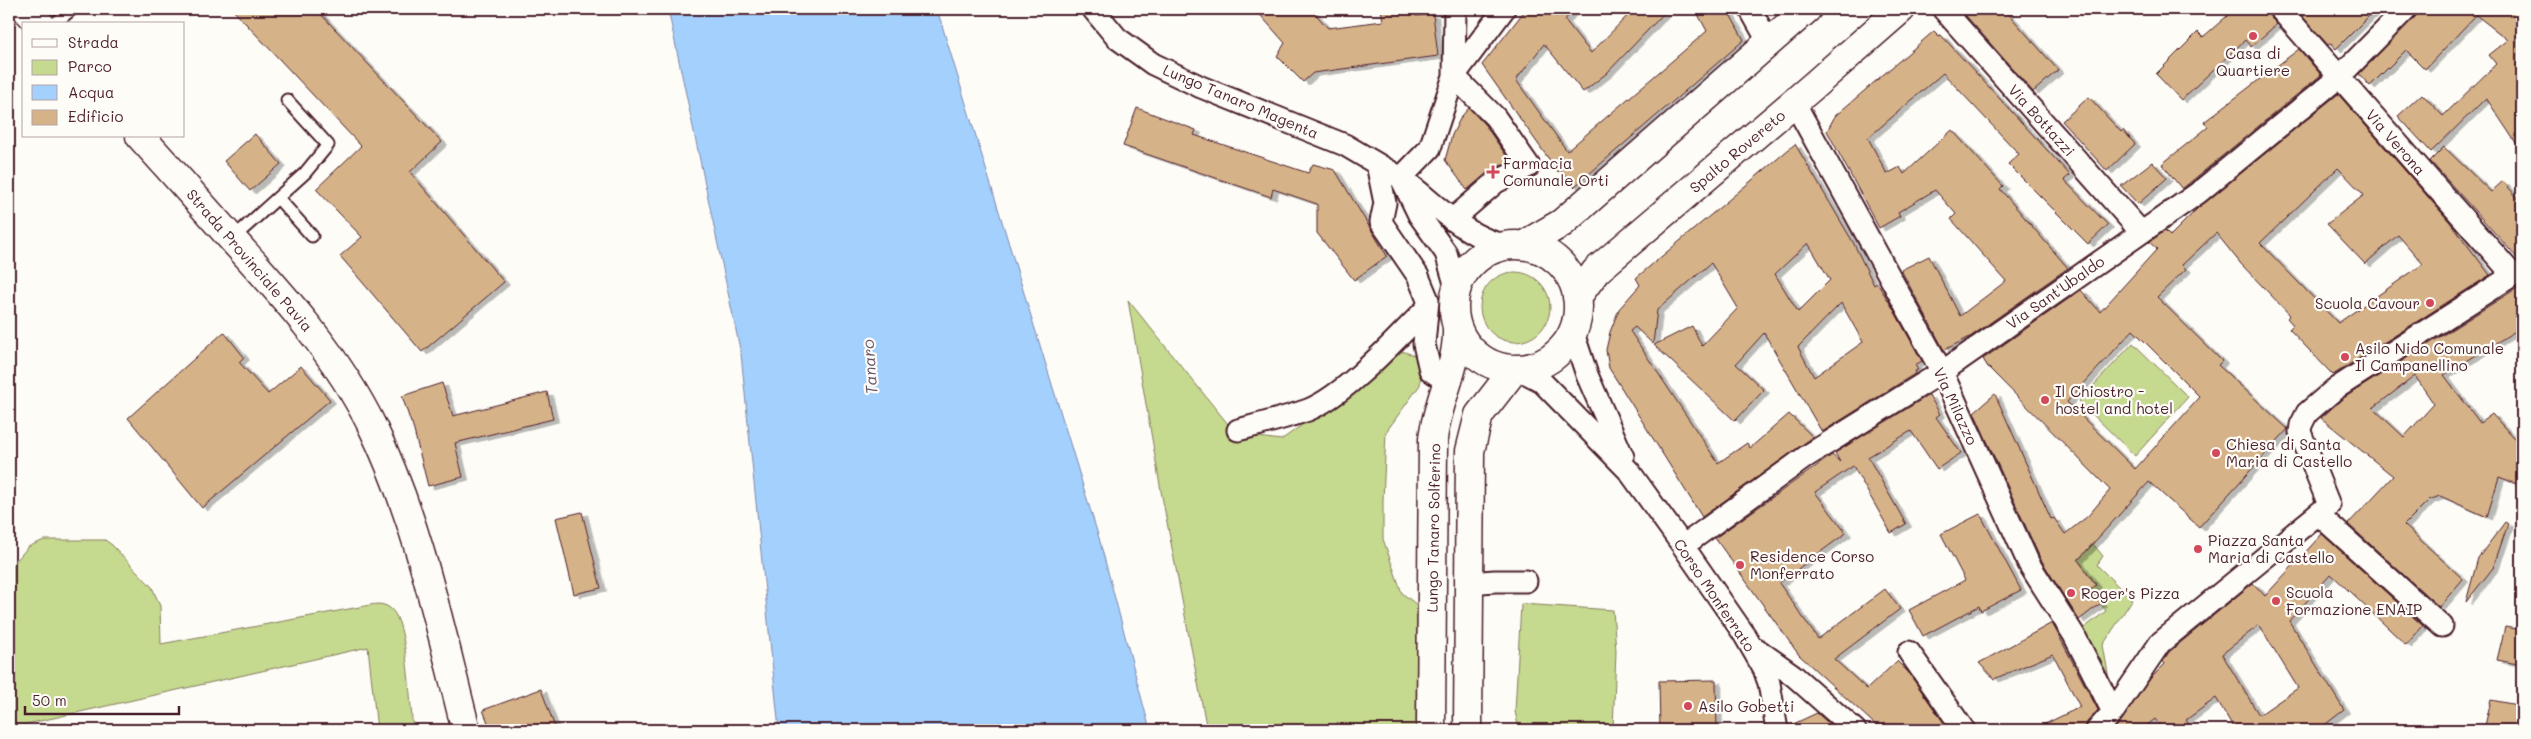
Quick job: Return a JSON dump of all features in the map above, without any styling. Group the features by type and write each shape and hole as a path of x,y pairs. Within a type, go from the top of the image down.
{"main road":[{"path":"26,9 38,22"},
{"path":"1515,245 1547,253 1561,264 1572,279 1577,297 1578,315 1572,333 1563,348 1549,360 1532,368 1517,370 1495,366 1479,358 1466,346 1457,329 1453,305 1456,287 1473,261 1488,251 1515,245 1562,224 1807,9"},
{"name":"Spalto Rovereto","path":"1577,297 1596,271 1901,9"},
{"name":"Strada Provinciale Pavia","path":"142,138 286,298 315,336 372,427 402,498 426,572 466,730"},
{"name":"Lungo Tanaro Solferino","path":"1431,730 1433,439 1437,410 1456,353 1457,329"},
{"path":"1468,730 1469,464 1474,427 1485,405 1517,370"}],"street":[{"name":"Lungo Tanaro Magenta","path":"1092,9 1117,38 1153,64 1201,87 1345,145 1424,194 1452,220 1477,237 1515,245"},
{"path":"1455,9 1454,76 1430,148 1401,178 1419,215 1446,253 1456,287"},
{"path":"1454,76 1504,9"},
{"path":"1750,9 1769,43"},
{"name":"Via Bottazzi","path":"1943,9 2141,232"},
{"name":"Via Verona","path":"2280,9 2339,77 2518,274"},
{"name":"Via Sant'Ubaldo","path":"1683,546 1807,456 1942,372 2198,193 2339,77 2406,9"},
{"path":"1452,220 1496,182 1529,166 1495,117 1454,76"},
{"name":"Via Milazzo","path":"1794,102 1942,372 2029,564 2074,635 2113,712"},
{"path":"1377,164 1385,203 1381,222 1418,276 1428,300 1424,344 1430,370 1447,382"},
{"path":"2097,730 2113,712 2160,643 2329,504 2300,432 2300,426 2314,407 2341,384 2518,274"},
{"path":"1238,430 1309,409 1316,405 1352,380 1427,308"},
{"name":"Corso Monferrato","path":"1572,333 1587,375 1628,472"},
{"name":"Corso Monferrato","path":"1517,370 1540,380 1628,472 1683,546 1750,644 1769,683 1777,730"},
{"path":"2318,514 2442,626"},
{"path":"1468,583 1495,580 1526,582"},
{"path":"1750,644 1793,675 1855,730"},
{"path":"1909,652 1964,730"}],"lane":[{"path":"56,22 72,9"},
{"path":"232,239 305,173 328,145 287,100"},
{"path":"278,198 312,236"}],"green space":[{"path":"1515,272 1528,275 1540,282 1547,294 1550,307 1547,320 1540,332 1528,339 1515,342 1502,339 1490,332 1483,320 1480,307 1483,294 1490,282 1502,275"},
{"path":"1128,300 1236,434 1281,440 1334,402 1396,349 1422,358 1420,385 1386,432 1383,501 1383,539 1402,593 1417,605 1416,730 1207,730 1161,491"},
{"path":"2133,343 2188,397 2135,456 2079,401"},
{"path":"44,540 105,540 112,545 152,587 160,606 161,644 372,605 382,604 388,607 397,617 405,647 413,730 377,730 368,647 9,728 9,569 28,547"},
{"path":"2093,544 2103,556 2097,565 2132,600 2103,645 2112,696 2080,631 2106,611 2090,590 2096,584 2078,560"},
{"path":"1521,604 1613,610 1616,651 1613,730 1519,730 1515,711"}],"water":[{"name":"Tanaro","path":"668,9 937,9 1099,538 1150,730 779,730 741,354"}],"building":[{"path":"232,9 316,9 442,142 410,172 504,282 422,352 340,256 362,237 316,189 361,146"},
{"path":"1255,9 1311,9 1328,28 1383,21 1381,9 1415,9 1416,16 1433,14 1438,56 1313,73 1303,82 1277,56 1285,43"},
{"path":"1526,9 1573,9 1565,20 1591,53 1634,9 1668,9 1607,73 1583,92 1544,44 1516,80 1567,151 1707,31 1695,9 1727,9 1744,40 1574,187 1560,170 1558,172 1482,65"},
{"path":"1960,9 2004,9 2058,70 2033,92"},
{"path":"2235,9 2268,9 2270,17 2277,24 2251,47 2245,40 2181,100 2156,74 2198,32 2203,37"},
{"path":"2296,9 2376,9 2336,49 2331,43 2328,45"},
{"path":"2422,9 2522,9 2522,152 2486,98 2431,152 2398,116 2422,94 2443,116 2496,64 2489,55 2508,40 2476,15 2425,69 2406,50 2370,86 2359,74"},
{"path":"1934,31 1939,36 1941,35 2070,175 2064,180 2108,225 2088,244 2008,164 2019,154 1943,73 1868,138 1887,174 1900,167 1904,174 1952,130 2003,186 2000,189 2068,268 1970,337 1944,350 1901,270 1929,256 1960,316 2006,281 1951,219 1956,214 1935,190 1898,212 1900,216 1879,228 1827,131 1835,116"},
{"path":"2299,49 2321,75 2182,189 2162,164 2208,127 2204,122"},
{"path":"2338,94 2449,221 2490,275 2333,375 2289,329 2293,325 2287,318 2290,315 2241,264 2216,233 2182,265 2186,269 2157,297 2222,361 2218,365 2288,429 2199,527 2149,482 2078,560 2096,585 2090,590 2101,603 2079,620 2040,558 1974,412 1995,394 2051,519 2054,518 2065,534 2088,516 2110,490 1988,367 1983,359 2081,290 2100,312 2157,249 2149,242 2165,231 2170,236 2198,208","holes":["2338,168 2364,195 2327,224 2365,264 2398,235 2423,264 2338,323 2260,243","2133,330 2200,397 2135,469 2067,402"]},
{"path":"2089,97 2121,132 2123,130 2135,144 2107,171 2062,121"},
{"path":"1137,108 1196,130 1194,135 1308,173 1313,164 1335,170 1387,256 1354,280 1317,233 1317,204 1273,189 1271,197 1123,146"},
{"path":"1469,108 1485,125 1510,161 1488,172 1467,190 1445,160 1452,135 1461,117"},
{"path":"255,134 281,164 250,191 224,161"},
{"path":"1795,144 1853,242 1874,285 1877,283 1891,305 1922,361 1915,365 1918,370 1915,371 1916,373 1822,432 1764,333 1736,364 1764,390 1735,421 1654,345 1692,326 1702,346 1738,308 1711,263 1657,310 1653,344 1635,327 1630,331 1718,463 1747,443 1750,448 1789,414 1813,437 1702,517 1609,368 1606,350 1610,332 1619,309 1640,285 1636,278","holes":["1808,243 1830,280 1798,312 1775,274","1841,303 1863,342 1814,377 1798,347"]},
{"path":"2444,147 2491,192 2503,181 2522,203 2522,260 2519,260 2430,161"},
{"path":"2152,162 2167,178 2138,204 2121,186"},
{"path":"2522,285 2522,327 2444,375 2480,423 2492,414 2522,447 2522,486 2499,477 2487,517 2440,496 2429,500 2404,525 2463,579 2439,607 2348,524 2393,476 2321,418 2342,399","holes":["2415,376 2434,404 2404,437 2373,408"]},
{"path":"224,332 244,357 239,362 268,394 301,366 330,400 202,508 128,418"},
{"path":"442,383 453,416 547,392 553,419 455,443 463,477 428,486 412,423 402,396"},
{"path":"1929,395 1940,414 1936,417 1961,453 1937,469 1911,431 1868,457 1906,524 1891,533 1853,466 1815,492 1846,533 1779,583 1818,639 1885,589 1900,609 1834,659 1867,689 1897,661 1908,672 1949,730 1881,730 1799,655 1715,538 1832,455 1840,462 1835,453"},
{"path":"582,512 601,588 574,594 556,518"},
{"path":"1980,514 2021,590 1981,611 1979,606 1923,636 1909,610 1965,580 1941,534"},
{"path":"2505,522 2508,524 2493,568 2466,602 2478,558"},
{"path":"2322,534 2423,626 2406,645 2331,574 2289,621 2344,710 2318,730 2235,730 2216,698 2186,720 2193,730 2163,730 2155,719 2141,730 2114,730 2150,679 2165,664 2163,661 2169,652 2253,583 2265,596","holes":["2259,625 2298,688 2259,715 2222,654"]},
{"path":"2052,623 2098,710 2087,722 2085,730 2033,730 2080,707 2053,654 1994,679 1979,663"},
{"path":"2505,627 2522,630 2522,665 2497,660"},
{"name":"Asilo Gobetti","path":"1716,680 1717,730 1660,730 1659,681"},
{"path":"541,689 556,730 491,730 483,710"},
{"path":"2491,700 2522,706 2522,730 2484,730"},
{"path":"1817,713 1836,730 1789,730 1789,726"}],"place":[{"name":"Casa di Quartiere","path":"2253,36"},
{"name":"Farmacia Comunale Orti","path":"1493,172"},
{"name":"Scuola Cavour","path":"2430,303"},
{"name":"Asilo Nido Comunale Il Campanellino","path":"2345,357"},
{"name":"Il Chiostro - hostel and hotel","path":"2045,400"},
{"name":"Chiesa di Santa Maria di Castello","path":"2216,453"},
{"name":"Piazza Santa Maria di Castello","path":"2198,549"},
{"name":"Residence Corso Monferrato","path":"1740,565"},
{"name":"Roger's Pizza","path":"2071,593"},
{"name":"Scuola Formazione ENAIP","path":"2276,601"},
{"name":"Asilo Gobetti","path":"1688,706"}]}
